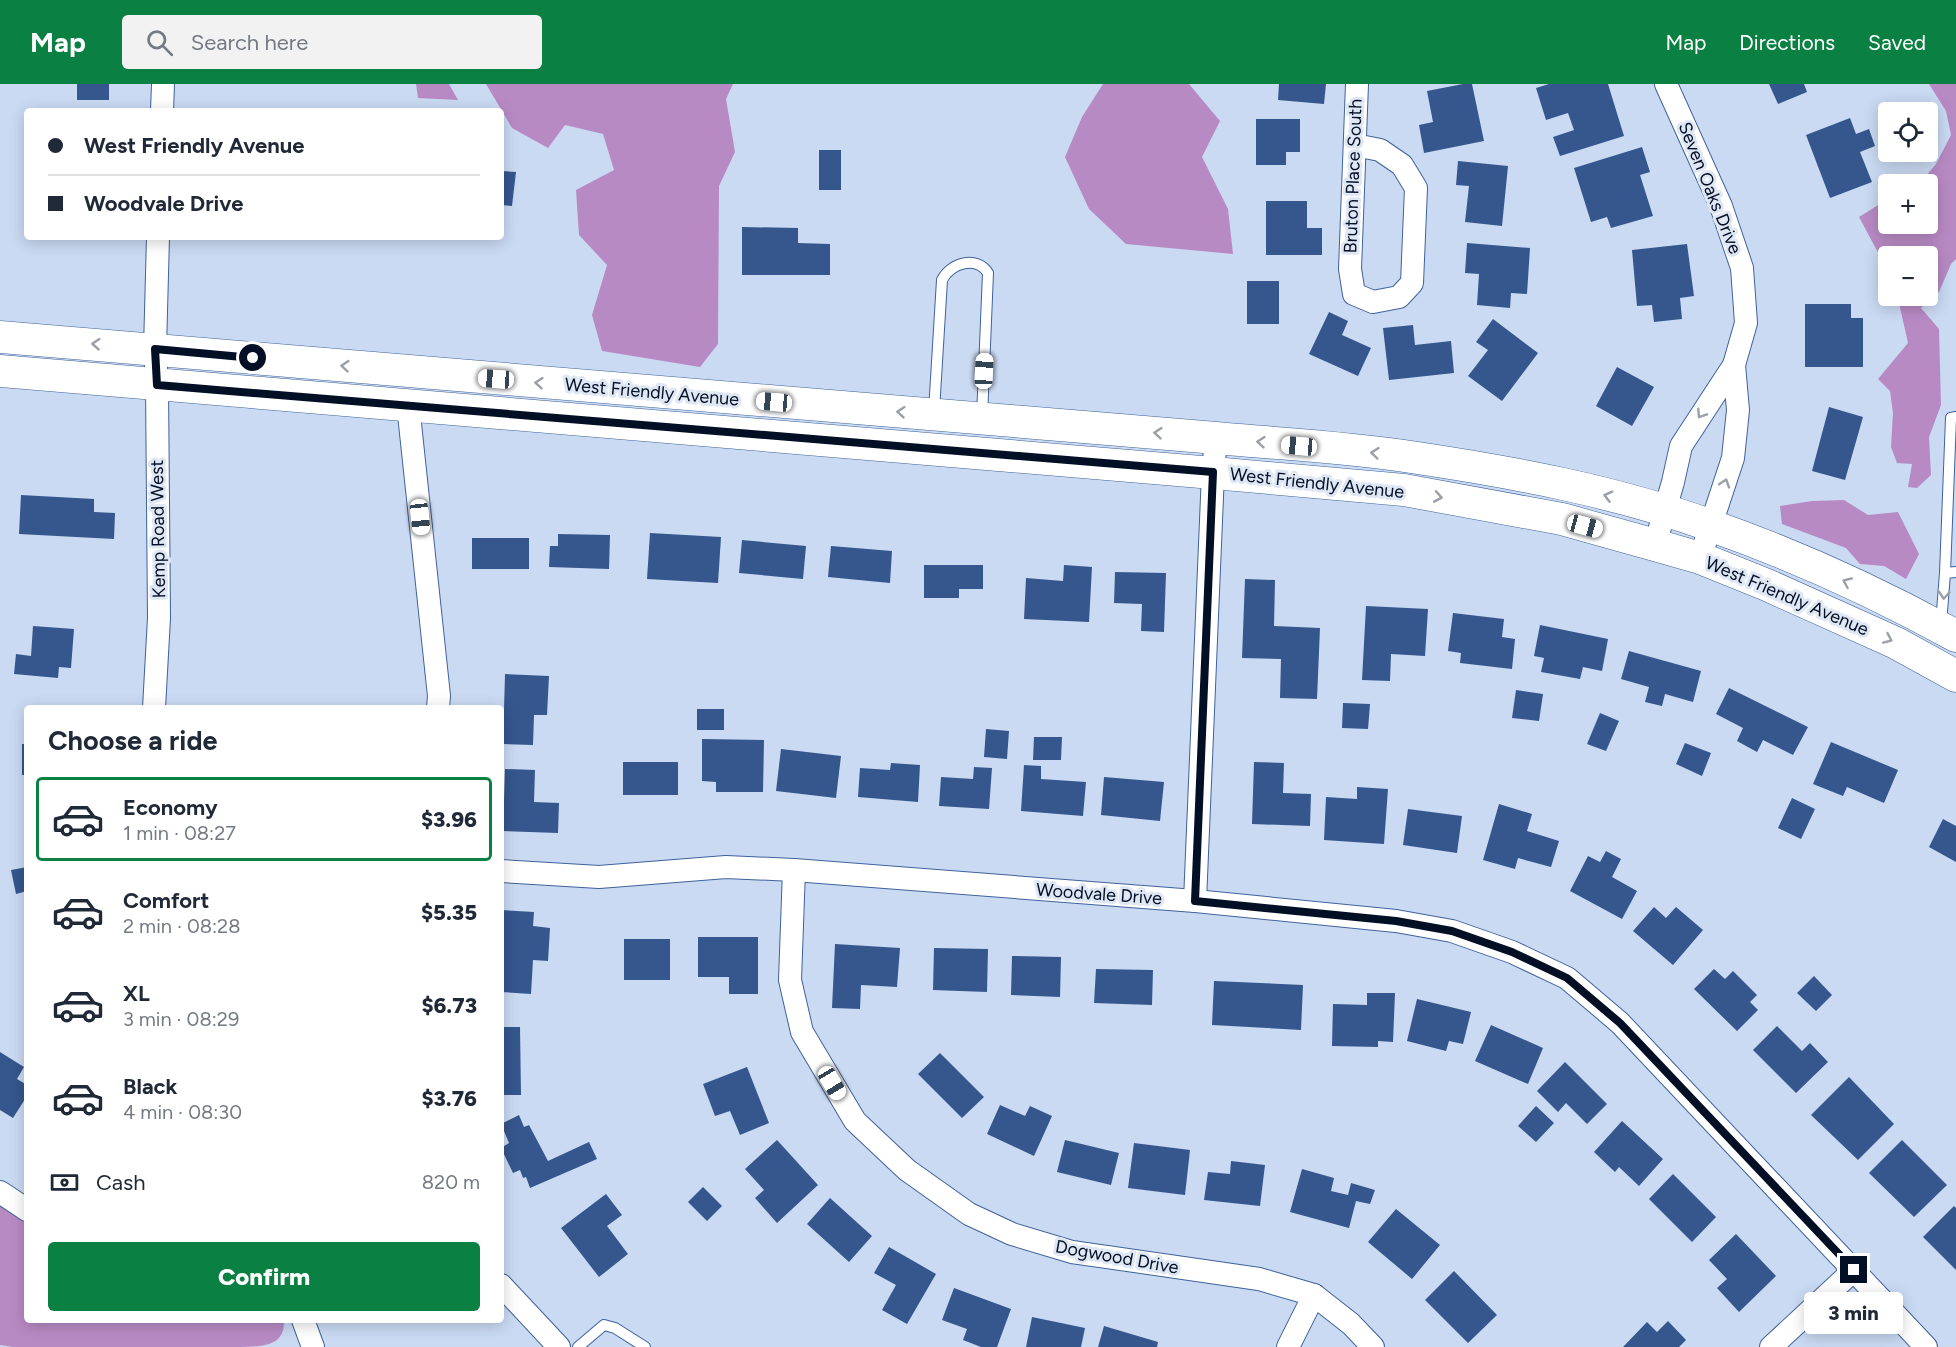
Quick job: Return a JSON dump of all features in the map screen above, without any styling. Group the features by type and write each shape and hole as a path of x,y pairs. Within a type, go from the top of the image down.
{"main road":[{"name":"West Friendly Avenue","path":"0,337 982,418 1409,456 1580,488 1711,525 1792,557 1912,611 1948,632"},
{"name":"West Friendly Avenue","path":"0,371 1213,472 1404,490 1562,519 1700,558 1767,585 1896,643 1956,676"}],"street":[{"path":"162,108 163,84"},
{"name":"Bruton Place South","path":"1355,145 1380,150 1402,165 1416,188 1412,283 1399,297 1373,302 1354,294 1350,269 1357,84"},
{"name":"Seven Oaks Drive","path":"1655,544 1681,446 1734,365 1746,323 1742,268 1721,206 1666,84"},
{"name":"Kemp Road West","path":"154,705 159,618 155,349 158,240"},
{"name":"Seven Oaks Drive","path":"1700,558 1733,458 1738,410 1734,365"},
{"path":"408,405 438,705"},
{"path":"1195,901 1216,438"},
{"name":"Woodvale Drive","path":"504,871 599,877 726,867 794,870 1195,901 1396,921 1452,931 1512,952 1567,978 1620,1023 1926,1347"},
{"name":"Dogwood Drive","path":"794,870 790,980 802,1032 855,1121 908,1170 969,1214 1012,1234 1072,1252 1259,1279 1314,1295 1351,1324 1373,1347"},
{"path":"0,1192 24,1208"},
{"path":"1771,1347 1854,1270"},
{"path":"504,1288 559,1347"},
{"path":"1288,1347 1314,1295"},
{"path":"304,1323 312,1347"}],"lane":[{"path":"933,415 942,280 946,271 963,263 978,264 988,273 982,418"},
{"path":"1948,632 1951,572 1951,418 1956,417"},
{"path":"578,1347 604,1325 615,1328 645,1347"}],"shaded area":[{"path":"416,84 449,84 458,100 418,98"},
{"path":"486,84 733,84 726,99 735,152 719,186 718,344 700,367 602,351 592,315 607,265 579,235 576,190 614,170 603,134 565,125 548,148 512,128 504,114 504,108 500,108"},
{"path":"1103,84 1189,84 1220,121 1202,157 1228,209 1233,254 1126,244 1089,209 1065,157 1082,117"},
{"path":"1929,84 1956,84 1956,259 1951,264 1938,293 1938,246 1878,246 1878,252 1859,217 1878,205 1878,234 1938,234 1938,174 1928,174 1938,162 1951,135 1946,111"},
{"path":"1900,306 1923,306 1921,308 1939,329 1941,405 1929,437 1931,475 1917,488 1908,487 1912,464 1897,463 1891,447 1893,413 1890,391 1878,379 1908,343"},
{"path":"1844,500 1868,515 1898,512 1919,554 1906,579 1884,566 1860,564 1846,548 1782,524 1780,506 1812,501"},
{"path":"0,1204 24,1220 24,1323 284,1323 281,1335 277,1340 257,1346 13,1347 0,1345"}],"building":[{"path":"77,84 109,84 109,100 77,100"},
{"path":"1279,84 1326,84 1324,104 1278,100"},
{"path":"1472,84 1484,141 1424,153 1419,125 1433,122 1427,91"},
{"path":"1549,84 1608,84 1624,136 1560,156 1553,137 1574,130 1568,113 1546,120 1536,88"},
{"path":"1769,84 1804,84 1807,92 1778,104"},
{"path":"1850,118 1856,134 1869,129 1875,146 1860,152 1872,182 1830,198 1806,135"},
{"path":"1256,119 1300,119 1300,152 1286,152 1286,165 1256,165"},
{"path":"1642,147 1650,172 1640,175 1653,216 1611,228 1607,217 1591,222 1574,168"},
{"path":"819,150 841,150 841,190 819,190"},
{"path":"1458,161 1508,166 1502,226 1465,222 1469,186 1456,185"},
{"path":"504,171 516,172 512,206 504,205"},
{"path":"1266,201 1307,201 1307,228 1322,228 1322,255 1266,255"},
{"path":"742,227 798,228 798,243 830,244 830,275 742,275"},
{"path":"1467,243 1530,248 1527,294 1511,293 1510,308 1477,305 1479,274 1465,273"},
{"path":"1687,244 1694,296 1680,298 1682,319 1654,322 1652,305 1637,306 1632,250"},
{"path":"1247,281 1279,281 1279,324 1247,324"},
{"path":"1805,304 1851,304 1851,318 1863,318 1863,367 1805,367"},
{"path":"1329,312 1348,321 1342,335 1371,348 1358,376 1309,354"},
{"path":"1493,319 1538,353 1502,401 1468,376 1488,350 1476,342"},
{"path":"1413,325 1415,345 1451,341 1454,373 1389,380 1383,328"},
{"path":"1617,367 1654,387 1632,426 1596,406"},
{"path":"1829,407 1863,417 1845,480 1812,471"},
{"path":"21,495 94,499 94,512 115,513 114,539 19,534"},
{"path":"650,533 721,537 718,583 647,579"},
{"path":"558,534 610,535 609,569 549,567 550,546 558,546"},
{"path":"472,538 529,538 529,569 472,569"},
{"path":"742,540 806,546 803,579 739,573"},
{"path":"831,546 892,551 890,583 828,577"},
{"path":"924,565 983,565 983,589 959,589 959,598 924,598"},
{"path":"1064,565 1092,567 1089,622 1024,619 1026,578 1063,581"},
{"path":"1115,572 1166,573 1164,632 1141,631 1142,604 1114,603"},
{"path":"1245,579 1275,580 1274,626 1320,628 1317,699 1280,698 1281,659 1242,658"},
{"path":"1366,606 1428,609 1425,656 1391,654 1390,681 1362,680"},
{"path":"1453,613 1504,619 1502,637 1515,639 1512,669 1460,663 1461,653 1448,651"},
{"path":"1540,625 1608,639 1602,671 1583,667 1580,679 1541,672 1544,658 1534,656"},
{"path":"33,626 74,629 71,668 59,667 58,678 14,674 16,654 31,656"},
{"path":"1629,651 1701,671 1693,702 1665,694 1662,706 1645,702 1649,687 1621,679"},
{"path":"505,674 549,676 547,715 534,715 533,745 504,744"},
{"path":"1729,688 1808,727 1793,755 1763,740 1757,752 1737,741 1743,728 1716,714"},
{"path":"1516,690 1543,694 1539,721 1512,718"},
{"path":"1343,703 1370,704 1368,729 1342,728"},
{"path":"697,709 724,709 724,730 697,730"},
{"path":"1600,713 1619,721 1606,751 1587,744"},
{"path":"986,729 1009,731 1007,759 984,757"},
{"path":"1034,737 1062,737 1061,760 1033,760"},
{"path":"702,739 764,740 763,792 716,792 716,782 702,781"},
{"path":"1831,742 1898,770 1884,803 1847,787 1843,796 1813,784"},
{"path":"1685,743 1711,753 1702,776 1676,764"},
{"path":"22,744 24,744 24,775 22,775"},
{"path":"781,749 841,756 836,798 776,791"},
{"path":"623,762 678,762 678,795 623,795"},
{"path":"1254,762 1284,763 1283,793 1311,794 1310,826 1252,824"},
{"path":"891,763 920,765 918,802 858,797 860,768 890,770"},
{"path":"1024,765 1041,766 1041,779 1086,782 1083,816 1021,811"},
{"path":"974,767 992,768 989,809 939,806 941,777 973,779"},
{"path":"505,769 535,770 534,802 559,803 558,833 504,831"},
{"path":"1104,777 1164,782 1160,821 1101,815"},
{"path":"1357,787 1388,789 1384,844 1324,840 1326,797 1357,799"},
{"path":"1792,798 1815,809 1801,839 1778,828"},
{"path":"1499,804 1532,814 1527,831 1559,841 1551,867 1518,858 1515,869 1483,860"},
{"path":"1408,809 1462,816 1457,853 1403,845"},
{"path":"1943,819 1956,826 1956,862 1929,847"},
{"path":"1606,851 1621,859 1612,877 1637,891 1622,919 1570,891 1588,856 1600,862"},
{"path":"24,868 24,892 16,894 11,870"},
{"path":"1654,907 1666,918 1676,907 1703,930 1673,965 1633,931"},
{"path":"504,910 534,912 533,926 550,928 548,961 533,960 531,994 504,992"},
{"path":"698,937 758,937 758,994 729,994 729,977 698,977"},
{"path":"624,939 670,939 670,980 624,980"},
{"path":"835,944 900,948 897,987 861,985 860,1009 832,1008"},
{"path":"934,948 988,949 987,992 933,990"},
{"path":"1012,956 1061,957 1060,997 1011,995"},
{"path":"1096,969 1153,970 1152,1005 1094,1003"},
{"path":"1714,969 1725,979 1733,971 1757,995 1750,1002 1758,1010 1737,1031 1694,989"},
{"path":"1814,976 1832,995 1816,1011 1797,993"},
{"path":"1214,981 1303,985 1301,1030 1212,1025"},
{"path":"1367,993 1395,993 1393,1042 1378,1041 1378,1047 1332,1046 1333,1004 1367,1005"},
{"path":"1417,999 1471,1012 1463,1044 1449,1041 1446,1051 1407,1041"},
{"path":"1491,1025 1543,1048 1528,1084 1475,1061"},
{"path":"1777,1026 1802,1051 1810,1043 1828,1062 1796,1093 1753,1050"},
{"path":"504,1027 520,1027 521,1095 504,1095"},
{"path":"0,1052 24,1067 17,1079 24,1083 24,1101 13,1118 0,1110"},
{"path":"940,1053 984,1097 962,1118 918,1074"},
{"path":"1565,1062 1607,1104 1587,1124 1566,1103 1558,1112 1537,1091"},
{"path":"747,1067 769,1123 740,1135 730,1111 715,1116 703,1084"},
{"path":"1849,1077 1894,1124 1858,1160 1811,1115"},
{"path":"1000,1105 1025,1116 1030,1106 1052,1116 1034,1156 987,1134"},
{"path":"1536,1106 1554,1123 1536,1142 1518,1126"},
{"path":"519,1115 524,1127 529,1125 548,1161 589,1142 597,1159 530,1188 526,1177 523,1178 520,1170 513,1173 504,1154 504,1146 509,1143 504,1131 504,1122"},
{"path":"1622,1121 1663,1159 1639,1186 1619,1167 1615,1172 1594,1152"},
{"path":"777,1140 818,1185 777,1223 755,1198 764,1190 745,1169"},
{"path":"1065,1140 1119,1153 1111,1185 1057,1172"},
{"path":"1902,1140 1947,1185 1914,1217 1869,1173"},
{"path":"1134,1143 1190,1150 1185,1195 1128,1188"},
{"path":"1231,1161 1265,1165 1260,1206 1204,1200 1208,1172 1230,1174"},
{"path":"1302,1169 1334,1178 1331,1191 1348,1195 1351,1183 1375,1190 1370,1204 1356,1201 1349,1228 1290,1212"},
{"path":"1673,1174 1716,1217 1692,1242 1649,1199"},
{"path":"703,1187 722,1206 707,1221 688,1202"},
{"path":"606,1194 622,1215 607,1226 628,1254 599,1277 561,1228"},
{"path":"830,1198 872,1236 849,1262 807,1224"},
{"path":"1954,1206 1956,1208 1956,1270 1923,1237"},
{"path":"1396,1209 1440,1245 1412,1279 1368,1242"},
{"path":"1736,1234 1776,1276 1739,1312 1717,1288 1727,1279 1709,1260"},
{"path":"889,1247 936,1274 907,1324 882,1310 896,1285 874,1273"},
{"path":"1454,1271 1497,1315 1468,1343 1425,1300"},
{"path":"954,1288 1011,1309 997,1347 981,1347 963,1340 967,1329 942,1320"},
{"path":"1032,1317 1085,1328 1081,1347 1026,1347"},
{"path":"1668,1321 1686,1340 1679,1347 1623,1347 1647,1322 1657,1332"},
{"path":"1104,1326 1158,1342 1157,1347 1098,1347"}],"route":[{"path":"253,358 155,349 157,385 1213,472 1195,901 1396,921 1452,931 1512,952 1567,978 1620,1023 1854,1270"}]}
